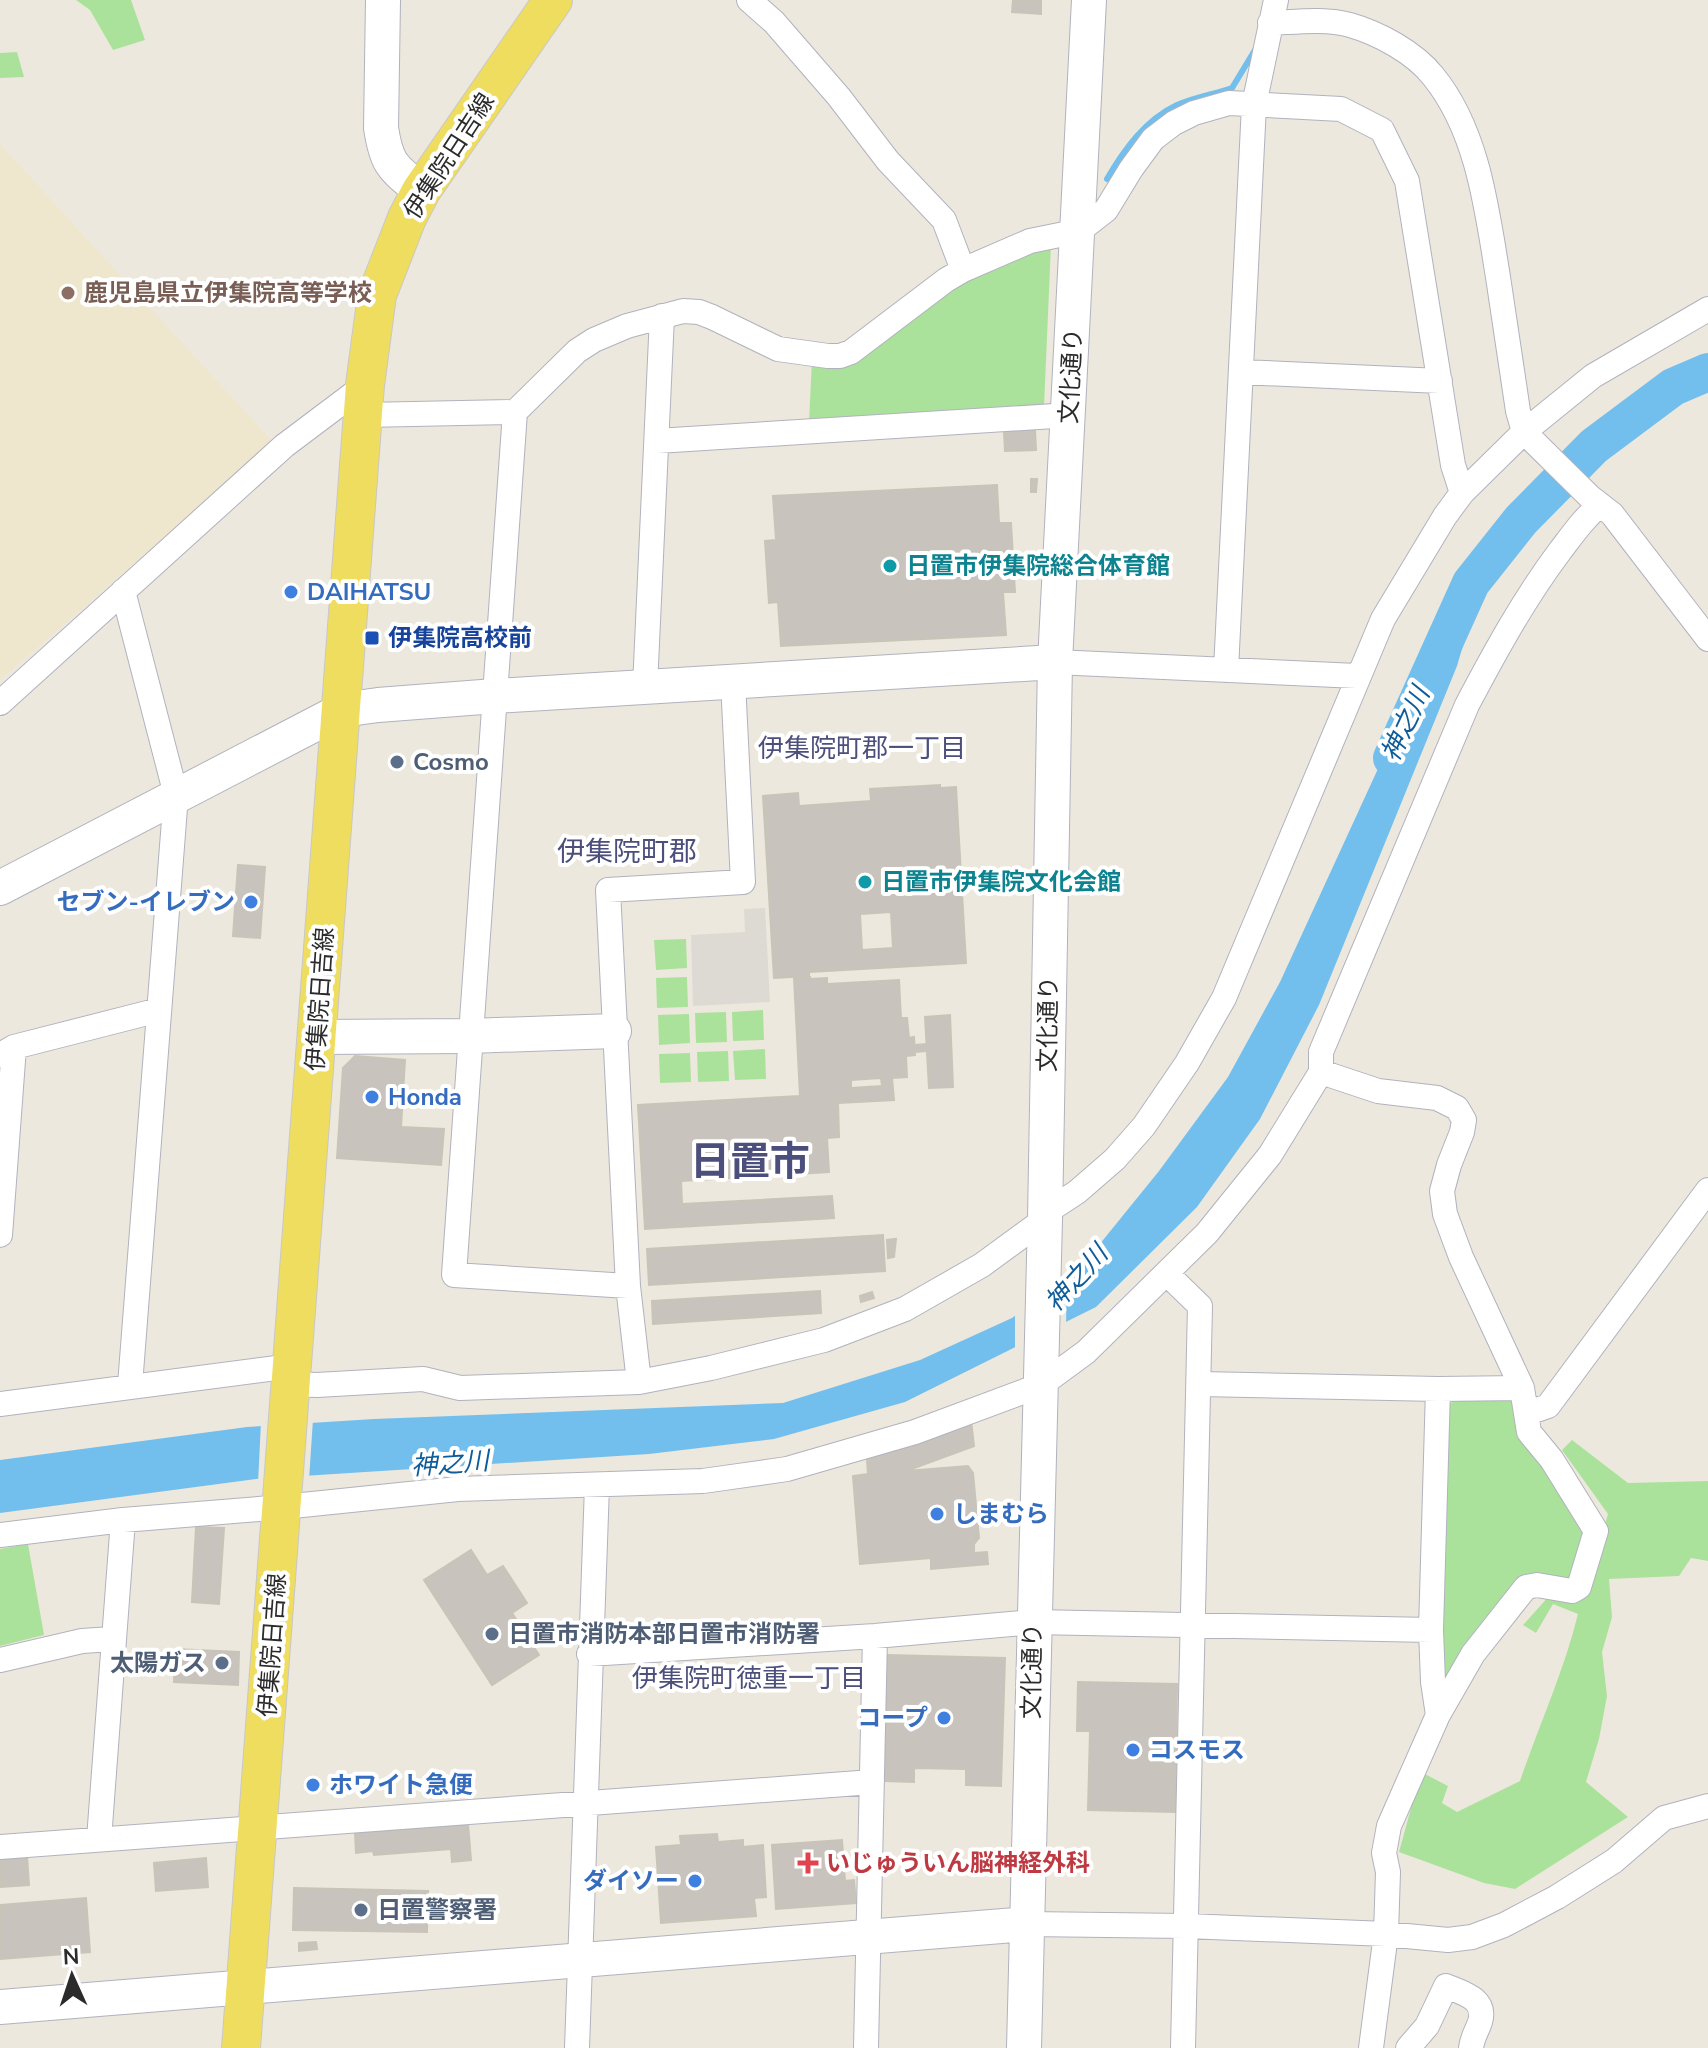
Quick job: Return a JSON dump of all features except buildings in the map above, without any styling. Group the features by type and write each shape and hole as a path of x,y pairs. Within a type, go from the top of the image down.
{"main road":[{"name":"伊集院日吉線","path":"241,2048 365,400 377,295 421,191 553,0"}],"street":[{"path":"749,0 774,22 839,97 888,161 944,220 961,265"},
{"name":"文化通り","path":"1024,2048 1045,1223 1055,662 1089,0"},
{"path":"379,2 384,148 392,166 421,191"},
{"path":"1226,670 1254,105 1273,11 1348,24 1411,56 1432,75 1453,106 1483,184 1518,411 1528,437 1612,514 1708,639"},
{"path":"628,1286 454,1275 515,412 577,351 594,340 683,311 699,312 778,349 840,356 860,346 961,265 1030,241 1079,231 1106,210 1153,139 1194,113 1229,103 1341,109 1382,130 1407,181 1453,465 1462,493"},
{"path":"0,1404 130,1385 291,1382 317,1385 423,1379 460,1388 639,1382 824,1340 905,1309 982,1265 1045,1223 1115,1159 1144,1126 1187,1063 1224,998 1383,619 1462,493 1593,376 1708,309"},
{"path":"645,687 662,316"},
{"path":"1242,372 1440,381"},
{"path":"0,703 284,446 365,400 515,412"},
{"path":"657,441 1070,415"},
{"path":"0,1535 283,1499 458,1489 703,1481 787,1469 915,1432 1041,1370 1086,1352 1207,1233 1270,1155 1321,1072 1321,1052 1467,705 1493,654 1538,580 1595,501"},
{"path":"123,591 176,795 130,1385"},
{"path":"0,888 342,710 495,696 1055,662 1357,676"},
{"path":"639,1382 628,1286 608,890 743,882 733,682"},
{"path":"0,1235 7,1051 159,1010"},
{"path":"317,1037 614,1031"},
{"path":"1321,1072 1378,1091 1437,1098 1457,1108 1464,1120 1442,1191 1445,1214 1461,1257 1522,1388 1529,1432 1552,1460 1596,1531 1579,1587 1572,1591 1537,1585 1526,1587 1473,1654 1438,1715 1389,1826 1384,1853 1388,1872 1386,1934 1371,2048"},
{"path":"1528,1413 1548,1406 1708,1190"},
{"path":"1167,1274 1200,1306 1183,2048"},
{"path":"1200,1384 1522,1388"},
{"path":"1438,1389 1431,1630 1438,1715"},
{"path":"577,2048 597,1486"},
{"path":"99,1839 123,1520"},
{"path":"589,1654 875,1636 1034,1622 1431,1630"},
{"path":"866,2048 875,1636"},
{"path":"0,1660 82,1641 112,1639"},
{"path":"0,1847 872,1782"},
{"path":"0,2007 1027,1924 1186,1926 1386,1934 1448,1940 1472,1937 1504,1925 1557,1897 1614,1861 1664,1818 1708,1806"},
{"path":"1408,2048 1427,2026 1446,1986 1472,1996 1479,2006 1481,2018 1471,2048"}],"shaded area":[{"name":"鹿児島県立伊集院高等学校","path":"0,144 273,442 0,680"},
{"path":"765,908 770,1002 693,1006 691,935 745,932 744,909"}],"green space":[{"path":"76,0 131,0 145,40 113,50 90,10"},
{"path":"17,52 24,77 0,78 0,53"},
{"path":"1051,245 1044,407 809,422 812,359 838,363 964,277"},
{"path":"686,939 687,968 656,970 654,940"},
{"path":"687,977 688,1007 657,1008 656,978"},
{"path":"763,1010 764,1040 733,1041 732,1012"},
{"path":"726,1012 727,1042 696,1043 695,1013"},
{"path":"689,1014 690,1043 659,1045 658,1015"},
{"path":"765,1049 766,1079 735,1080 733,1051"},
{"path":"728,1051 729,1081 698,1082 697,1052"},
{"path":"690,1053 691,1082 660,1083 659,1054"},
{"path":"1455,1399 1510,1400 1519,1407 1545,1464 1589,1537 1575,1580 1535,1576 1452,1676 1440,1674 1446,1408"},
{"path":"1572,1440 1628,1483 1708,1481 1708,1561 1691,1558 1679,1576 1609,1579 1612,1617 1602,1652 1607,1696 1599,1739 1586,1782 1628,1817 1515,1889 1484,1883 1399,1852 1421,1772 1448,1786 1442,1803 1457,1812 1520,1781 1559,1677 1578,1614 1553,1604 1536,1633 1523,1625 1550,1595 1586,1589 1608,1514 1562,1450"},
{"path":"28,1544 44,1635 0,1646 0,1549"}],"water":[{"path":"1471,618 1457,666 1319,1005 1260,1119 1197,1207 1096,1307 905,1402 774,1439 649,1454 256,1479 0,1513 0,1460 247,1427 783,1403 920,1360 1012,1318 1082,1266 1159,1171 1228,1077 1280,982 1382,760"}],"pier":[{"path":"1067,1272 1066,1327 1015,1354 1015,1311"},
{"path":"313,1419 309,1480 258,1483 261,1422"}],"waterway":[{"path":"1107,179 1145,127 1184,102 1232,88 1255,50"},
{"name":"神之川","path":"1392,758 1471,583 1521,520 1594,446 1673,387 1708,372"}],"place":[{"name":"鹿児島県立伊集院高等学校","path":"68,293"},
{"name":"日置市伊集院総合体育館","path":"890,566"},
{"name":"DAIHATSU","path":"291,592"},
{"name":"伊集院高校前","path":"372,638"},
{"name":"Cosmo","path":"397,762"},
{"name":"日置市伊集院文化会館","path":"865,882"},
{"name":"セブン-イレブン","path":"251,902"},
{"name":"Honda","path":"372,1097"},
{"name":"しまむら","path":"937,1514"},
{"name":"日置市消防本部日置市消防署","path":"492,1634"},
{"name":"太陽ガス","path":"222,1663"},
{"name":"コープ","path":"944,1718"},
{"name":"コスモス","path":"1133,1750"},
{"name":"ホワイト急便","path":"313,1785"},
{"name":"いじゅういん脳神経外科","path":"808,1863"},
{"name":"ダイソー","path":"695,1881"},
{"name":"日置警察署","path":"361,1910"}],"district":[{"name":"伊集院町郡一丁目","path":"862,748"},
{"name":"伊集院町郡","path":"627,851"},
{"name":"日置市","path":"750,1161"},
{"name":"伊集院町徳重一丁目","path":"749,1678"}]}
